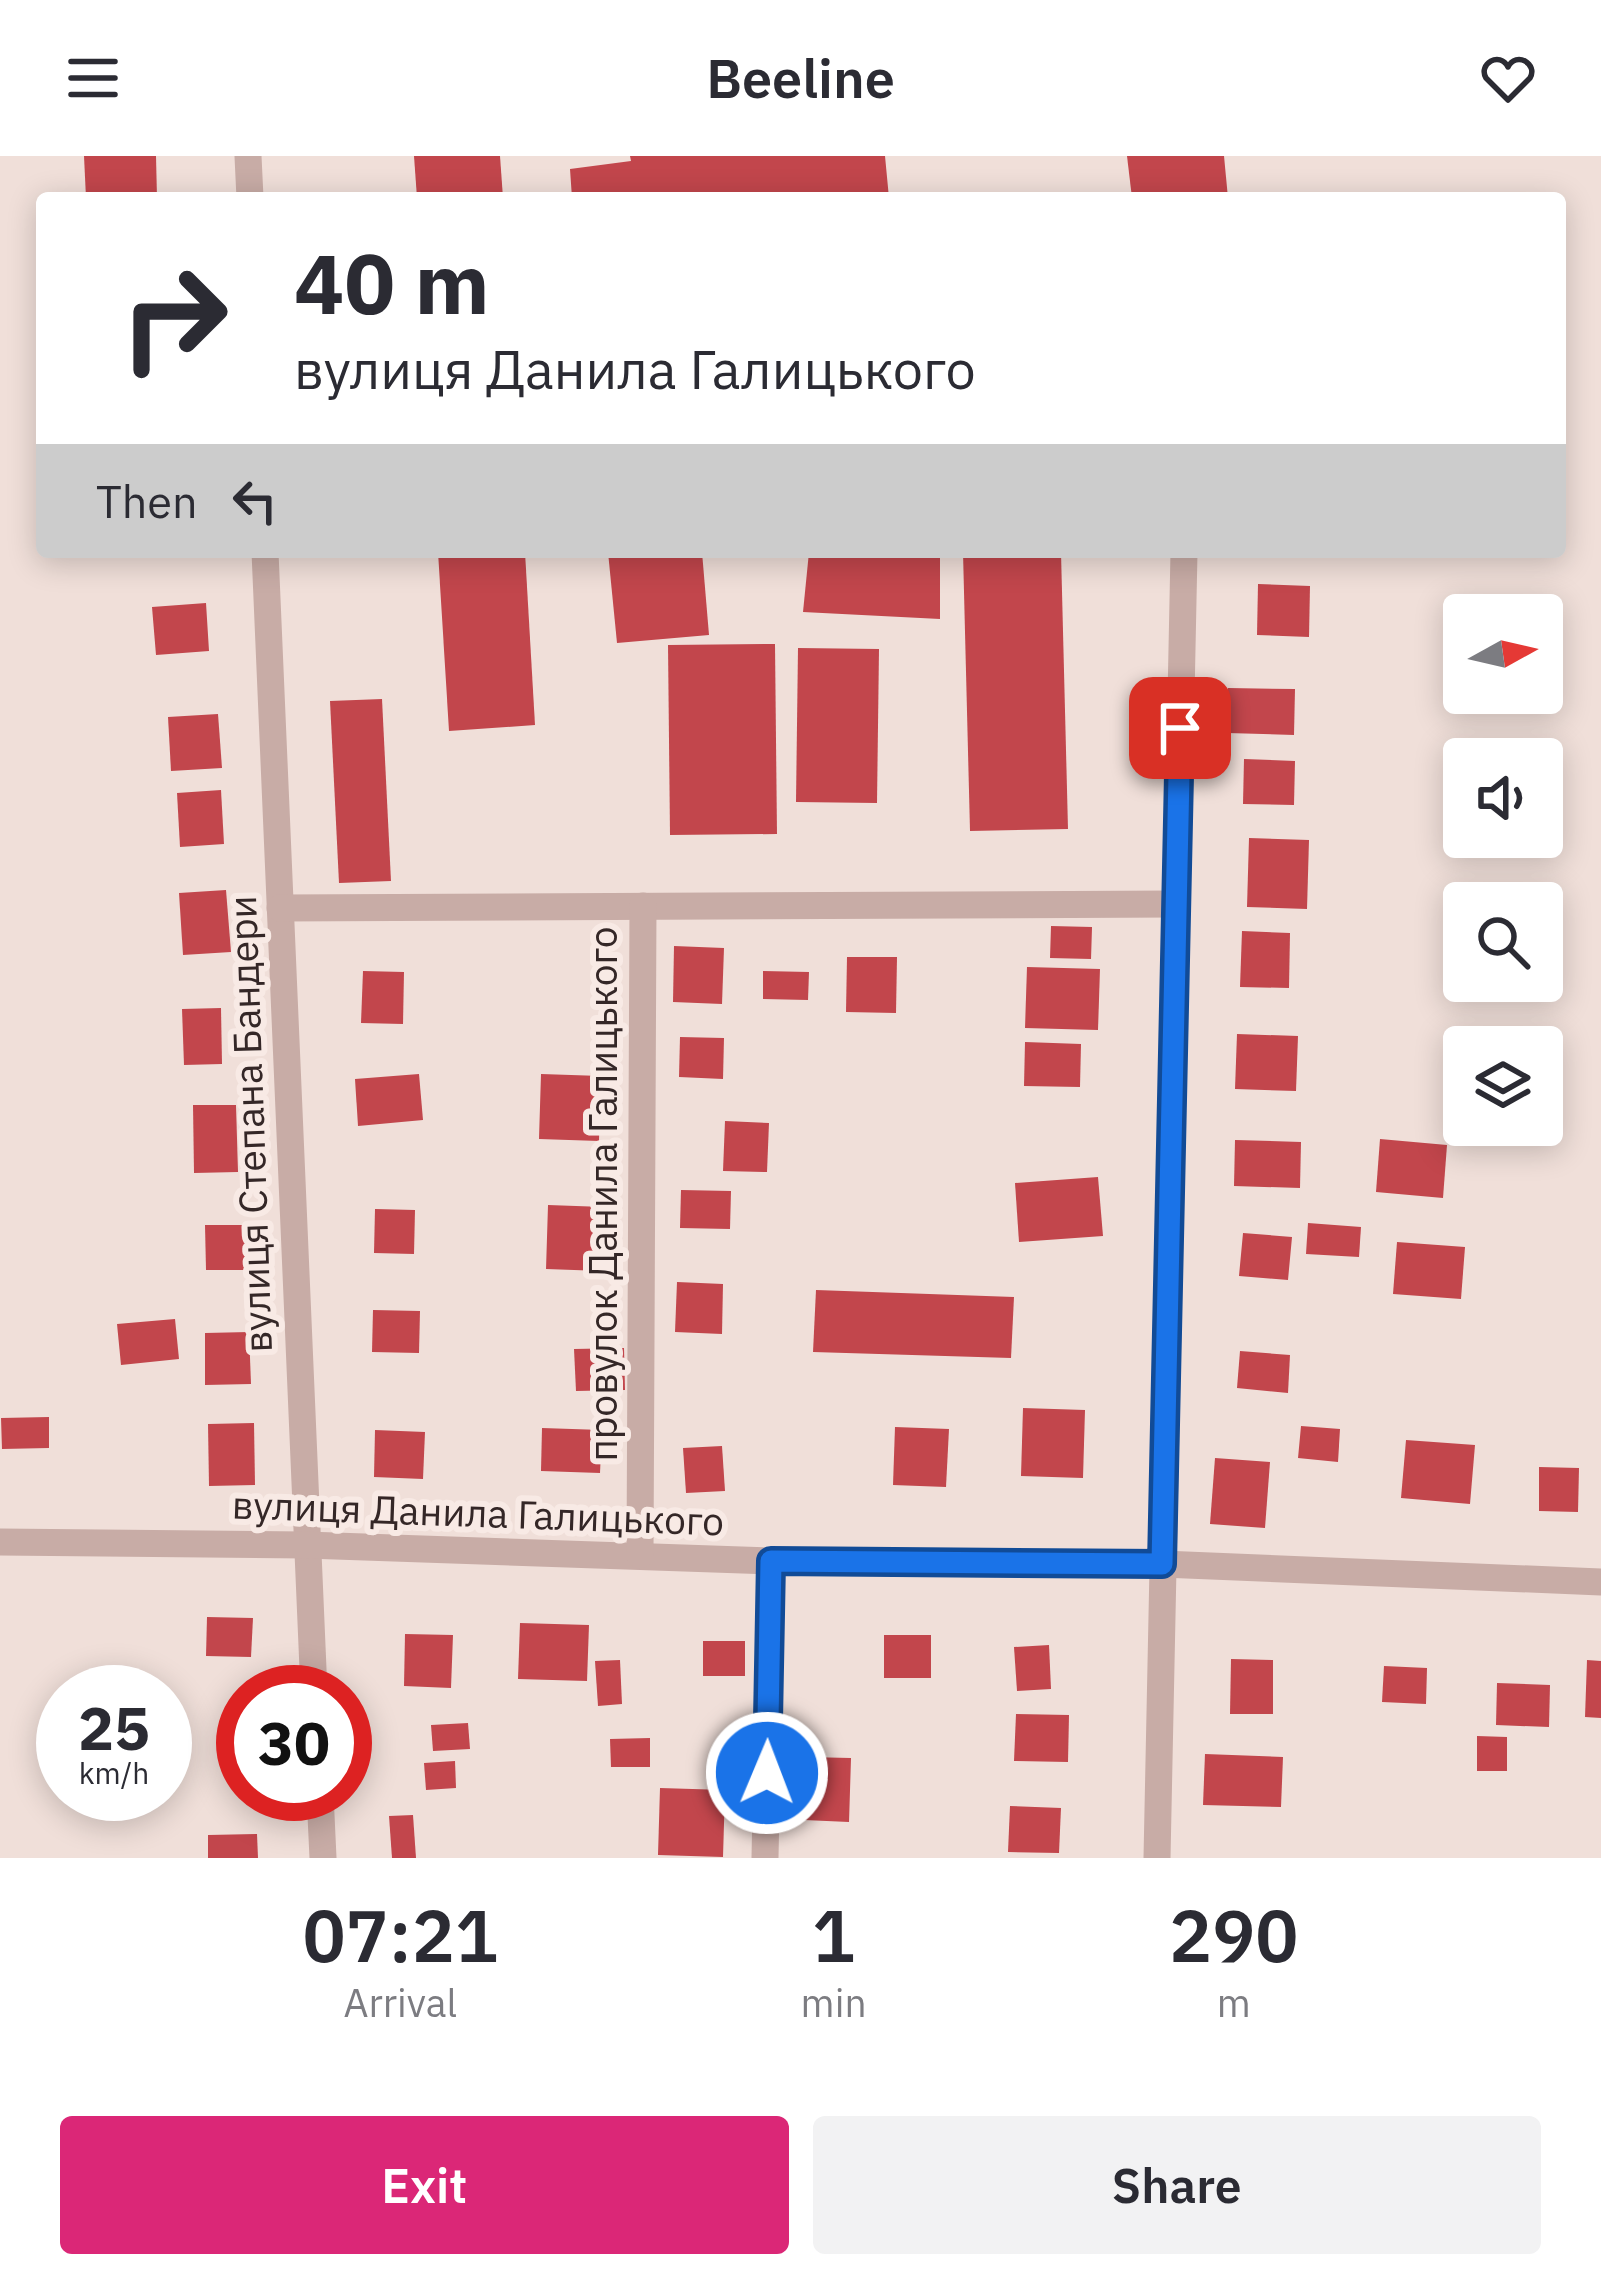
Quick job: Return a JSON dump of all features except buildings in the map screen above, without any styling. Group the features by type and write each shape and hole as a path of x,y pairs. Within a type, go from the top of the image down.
{"street":[{"path":"248,156 250,192"},
{"name":"вулиця Степана Бандери","path":"265,558 313,1665"},
{"path":"1157,1858 1184,558"},
{"path":"280,908 1176,904"},
{"name":"провулок Данила Галицького","path":"640,1556 643,906"},
{"name":"вулиця Данила Галицького","path":"0,1542 307,1545 771,1561 1162,1564 1601,1582"},
{"path":"765,1858 771,1561"},
{"path":"321,1821 323,1858"}],"route":[{"path":"767,1773 771,1561 1162,1564 1180,728"}]}
